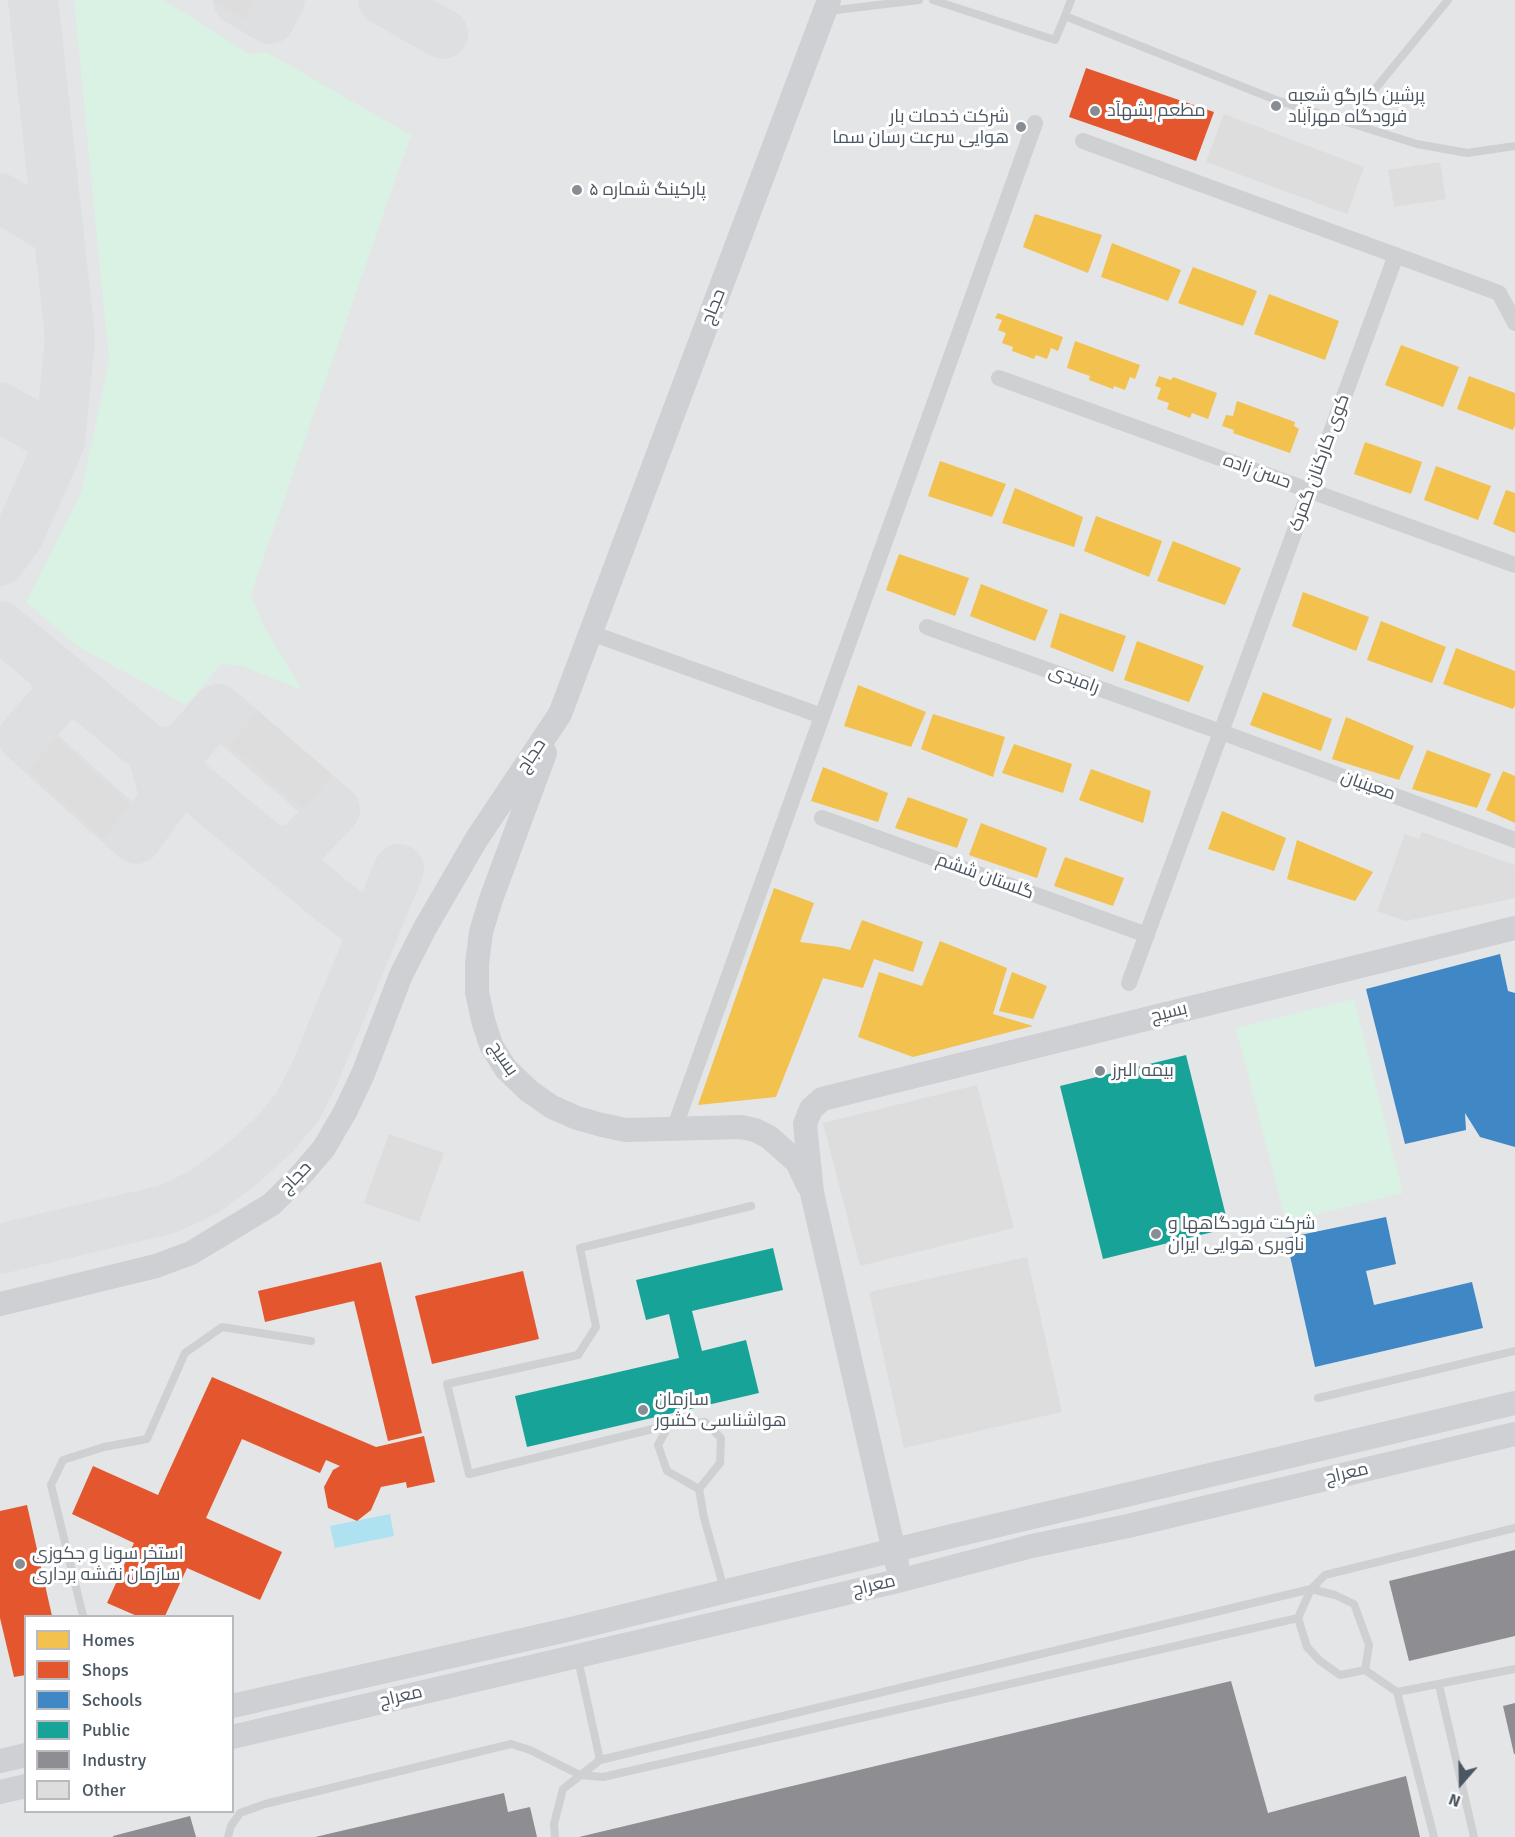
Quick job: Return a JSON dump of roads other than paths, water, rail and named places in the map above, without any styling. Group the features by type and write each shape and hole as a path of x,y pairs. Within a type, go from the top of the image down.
{"main road":[{"name":"حجاج","path":"0,1304 156,1266 191,1253 272,1204 324,1148 350,1103 401,975 424,928 476,840 560,714 827,6"},
{"name":"بسیج","path":"560,714 491,899 481,932 477,964 477,992 491,1045 506,1069 528,1091 552,1107 577,1118 626,1130 741,1127 755,1130 769,1137 797,1162 812,1193"},
{"name":"بسیج","path":"812,1193 805,1124 812,1109 822,1099 1515,928"},
{"path":"812,1193 902,1580"},
{"name":"معراج","path":"234,1706 571,1629 1515,1403"},
{"name":"معراج","path":"234,1737 902,1580 1032,1546 1128,1526 1515,1434"},
{"path":"571,1629 578,1656"},
{"path":"0,1760 24,1755"},
{"path":"0,1792 24,1786"}],"street":[{"path":"674,1128 1035,123"},
{"path":"1083,141 1499,293 1515,323"},
{"name":"کوی کارکنان گمرک","path":"1129,983 1396,255"},
{"name":"حسن زاده","path":"999,378 1515,565"},
{"name":"رامبدی","path":"927,627 1221,732"},
{"path":"591,633 822,716"},
{"name":"معینیان","path":"1221,732 1515,840"},
{"name":"گلستان ششم","path":"822,818 1147,935"}],"lane":[{"path":"827,6 919,0"},
{"path":"933,0 1055,40 1071,0"},
{"path":"1348,122 1448,0"},
{"path":"1065,16 1276,100 1417,144 1467,153 1515,146"},
{"path":"725,1592 704,1518 699,1490 720,1463 721,1438 705,1422 669,1425 469,1474 447,1384 578,1355 596,1327 580,1248 751,1206"},
{"path":"83,1615 51,1485 63,1460 147,1439 185,1353 222,1327 311,1341"},
{"path":"1318,1398 1515,1351"},
{"path":"669,1425 658,1444 667,1471 699,1490"},
{"path":"1434,1837 1397,1692 1365,1670 1340,1675 1320,1661 1307,1647 1298,1618 1311,1589 1325,1575 1515,1528"},
{"path":"555,1837 554,1824 563,1789 600,1760 1311,1589 1335,1595 1354,1604 1369,1645 1365,1670"},
{"path":"228,1837 231,1826 240,1812 511,1744 530,1750 580,1775 603,1778 1298,1618"},
{"path":"578,1656 600,1760"},
{"path":"1397,1692 1515,1669"},
{"path":"1438,1685 1474,1837"}],"water":[{"path":"390,1514 394,1536 335,1548 330,1526"}],"place":[{"name":"پرشین کارگو شعبه فرودگاه مهرآباد","path":"1276,106"},
{"name":"مطعم بشهآد","path":"1095,111"},
{"name":"شرکت خدمات بار هوایی سرعت رسان سما","path":"1021,127"},
{"name":"پارکینگ شماره ۵","path":"577,190"},
{"name":"بیمه البرز","path":"1100,1071"},
{"name":"شرکت فرودگاهها و ناوبری هوایی ایران","path":"1156,1234"},
{"name":"سازمان هواشناسی کشور","path":"643,1410"},
{"name":"استخر سونا و جکوزی سازمان نقشه برداری","path":"20,1564"}]}
